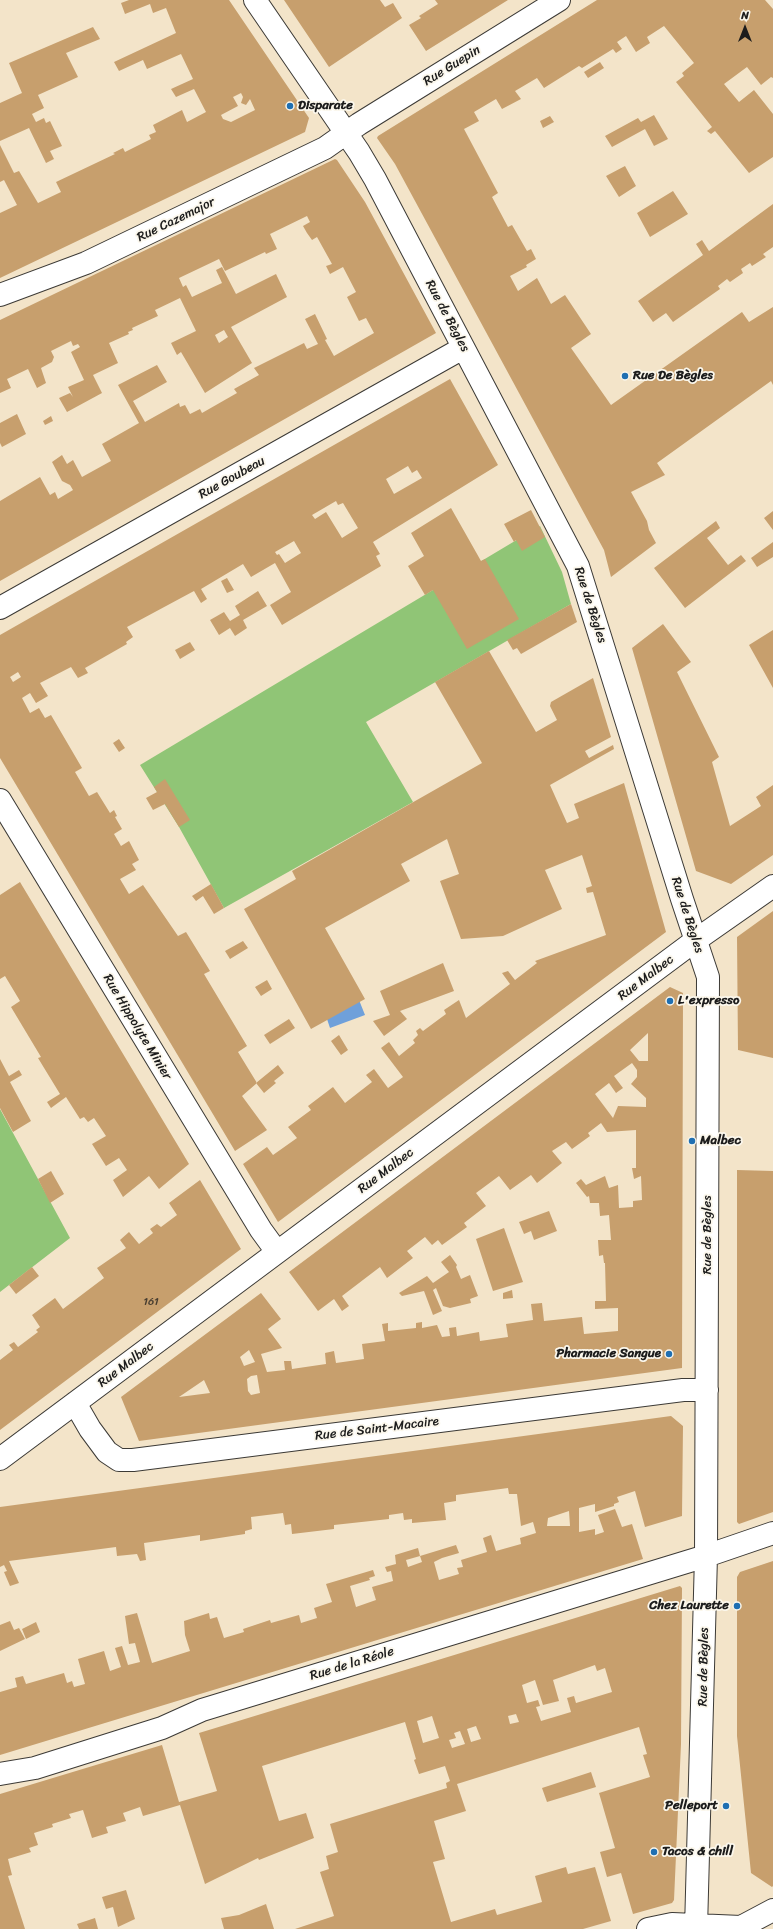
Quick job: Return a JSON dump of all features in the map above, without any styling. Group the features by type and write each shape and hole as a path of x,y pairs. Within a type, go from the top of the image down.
{"street":[{"name":"Rue de Bègles","path":"255,0 346,134 375,180 578,566 679,892 708,977 708,1390 706,1556 696,1927"},
{"name":"Rue Guepin","path":"346,134 559,0"},
{"name":"Rue Cazemajor","path":"0,295 86,263 325,148 346,134"},
{"name":"Rue Goubeau","path":"0,608 463,348"},
{"name":"Rue Hippolyte Minier","path":"0,800 261,1230 277,1252"},
{"name":"Rue Malbec","path":"0,1458 696,940 773,886"},
{"name":"Rue de Saint-Macaire","path":"75,1403 90,1429 107,1452 119,1460 133,1460 683,1390 708,1390"},
{"name":"Rue de la Réole","path":"0,1774 35,1768 162,1728 202,1710 706,1556 773,1533"},
{"path":"648,1929 672,1924 696,1927 741,1928 773,1910"}],"green space":[{"path":"540,526 562,572 571,604 366,722 413,802 224,908 179,827 140,765"},
{"path":"0,1109 70,1238 0,1292"}],"water":[{"path":"359,1000 365,1015 330,1028 325,1013"}],"building":[{"path":"129,0 229,0 309,118 305,132 0,278 0,213 17,205 4,180 0,182 0,145 14,173 19,171 38,203 61,192 56,182 115,154 113,153 123,148 125,152 151,139 149,135 156,132 153,125 182,110 187,122 206,112 194,89 176,97 171,89 193,79 181,54 147,69 143,60 119,71 114,62 176,33 166,8 153,13 150,4 125,14 121,3","holes":["241,93 243,97 241,103 246,105 250,99 255,110 231,122 223,119 221,115 238,106 233,97"]},
{"path":"284,0 380,0 385,7 393,3 402,18 329,67"},
{"path":"435,0 508,0 426,51 409,25 421,18 419,16 438,4"},
{"path":"597,0 765,0 773,9 773,78 771,77 761,85 747,67 724,84 739,102 754,90 773,114 773,157 749,173 715,131 711,134 707,131 712,127 676,82 684,76 682,73 694,63 664,26 647,37 650,43 636,52 626,36 617,42 622,49 616,53 613,49 582,68 579,66 544,88 537,78 515,91 521,99 502,109 496,99 474,112 479,121 464,129 498,193 492,197 508,227 512,225 527,251 531,249 536,259 526,265 527,267 510,276 518,291 537,278 551,304 565,295 591,334 571,348 611,405 742,312 749,322 773,307 773,385 771,381 657,463 665,475 631,492 647,521 649,530 656,543 611,577 604,550 395,164 377,138"},
{"path":"93,27 100,39 66,53 78,77 38,95 44,108 32,114 36,122 44,118 46,123 50,121 62,146 50,151 54,159 46,163 29,128 0,141 0,103 22,93 9,63"},
{"path":"600,62 604,68 588,78 584,72"},
{"path":"654,115 668,139 654,146 645,129 612,147 605,136 638,118 641,122"},
{"path":"550,116 554,122 543,128 540,121"},
{"path":"335,159 365,202 436,333 0,581 0,501 40,477 50,495 55,492 58,499 73,490 70,485 62,481 52,462 62,455 67,464 73,460 82,477 111,461 102,444 139,423 118,385 157,365 167,382 133,401 145,422 179,403 180,407 185,405 190,414 200,409 202,413 237,393 234,389 259,375 254,368 304,343 307,349 318,344 305,319 315,314 327,339 325,340 334,356 374,333 366,318 359,321 347,297 356,292 343,267 330,274 326,266 332,264 317,237 312,240 303,226 310,222 307,216 270,234 277,249 266,254 265,252 225,271 219,259 179,278 183,287 186,285 192,297 222,283 216,270 222,267 236,294 276,274 287,297 231,327 252,363 205,393 181,352 177,355 171,343 196,331 180,298 155,310 158,316 132,328 133,330 128,332 129,334 109,343 118,363 93,375 102,393 67,412 59,398 70,393 73,397 68,387 84,380 71,352 80,347 78,344 73,346 71,341 51,351 54,357 52,362 41,368 46,383 37,388 28,369 7,379 11,388 0,393 0,320","holes":["224,330 228,337 219,343 215,335"]},
{"path":"625,166 636,186 619,197 606,176"},
{"path":"673,191 688,214 650,237 637,213"},
{"path":"773,204 773,247 763,254 766,257 752,266 750,263 741,269 743,273 730,282 727,279 718,286 720,289 673,322 666,313 653,322 638,301 703,255 696,244 702,240 709,251"},
{"path":"450,379 498,465 373,542 380,554 376,556 381,566 282,625 270,605 291,592 275,563 251,577 243,564 201,589 207,599 201,603 194,591 127,627 133,637 126,642 127,644 85,668 88,673 78,678 71,667 40,683 48,696 36,703 30,693 22,698 30,713 39,708 45,718 51,715 82,768 75,772 89,796 97,792 110,813 114,810 117,816 115,817 122,829 114,834 121,846 129,841 139,860 132,864 136,870 120,879 129,894 143,885 178,936 186,932 210,971 204,974 247,1046 238,1052 257,1083 242,1096 267,1130 235,1151 0,758 0,635","holes":["408,466 412,473 417,470 422,478 394,494 386,479","336,501 338,505 343,503 358,528 342,538 326,512 315,519 312,515","294,541 301,553 285,563 279,554 277,555 275,552","18,672 21,677 13,682 10,677"]},
{"path":"17,414 26,434 2,447 0,443 0,423"},
{"path":"51,416 53,421 45,425 43,421"},
{"path":"451,508 481,561 485,559 519,619 467,649 433,590 425,595 408,566 424,556 411,533"},
{"path":"531,510 545,537 522,551 516,540 514,542 504,524"},
{"path":"773,511 773,530 764,518"},
{"path":"716,521 720,528 707,538 728,565 741,555 746,561 685,608 654,568"},
{"path":"773,542 773,557 757,567 751,558"},
{"path":"227,578 234,590 227,593 221,581"},
{"path":"258,591 267,606 243,620 247,628 235,636 230,628 219,635 210,620 224,612 230,621 240,615 235,606"},
{"path":"571,604 577,622 521,654 517,648 513,650 507,640"},
{"path":"663,624 691,662 677,672 719,757 712,762 730,826 761,806 756,797 773,785 773,855 731,884 696,871 632,648"},
{"path":"773,630 773,688 749,645"},
{"path":"190,642 195,650 180,659 175,650"},
{"path":"489,651 536,732 557,720 550,706 551,702 593,678 611,737 585,751 589,758 613,745 614,749 550,785 567,823 579,818 574,804 624,783 666,932 278,1222 243,1164 267,1147 273,1155 297,1138 288,1127 311,1110 308,1106 333,1087 345,1103 372,1082 366,1075 374,1069 388,1088 403,1077 381,1048 389,1042 399,1056 415,1043 413,1040 418,1035 416,1031 420,1028 423,1031 446,1014 444,1010 459,1000 466,1018 510,984 502,973 508,971 515,980 537,963 535,961 606,935 593,892 587,893 586,888 592,886 582,855 545,870 562,909 503,936 461,939 440,881 459,874 447,839 401,864 410,881 325,928 365,999 311,1029 244,909 296,879 292,871 482,763 435,682"},
{"path":"119,739 125,748 119,752 113,743"},
{"path":"165,779 190,820 179,827 165,804 153,810 146,798 157,792 154,787"},
{"path":"20,882 189,1164 159,1189 149,1176 123,1197 113,1180 127,1170 119,1158 106,1166 92,1144 106,1136 94,1118 88,1122 84,1117 80,1119 66,1097 51,1108 47,1102 60,1094 38,1058 41,1057 11,1007 20,1001 5,976 0,979 0,895"},
{"path":"211,884 224,908 214,914 203,896 196,901 192,896"},
{"path":"773,911 773,1058 738,1050 737,937"},
{"path":"243,941 248,948 230,959 225,951"},
{"path":"443,963 454,991 400,1011 407,1019 384,1036 373,1021 390,1015 380,991"},
{"path":"267,980 272,989 261,996 255,987"},
{"path":"670,987 683,993 682,1368 139,1441 121,1397 261,1293 281,1319 268,1329 282,1348 261,1354 267,1372 285,1370 284,1361 291,1361 292,1369 326,1364 325,1353 334,1351 336,1363 364,1359 362,1344 385,1341 382,1324 388,1323 388,1331 416,1328 416,1323 422,1322 422,1328 437,1325 442,1337 450,1336 449,1328 456,1327 457,1336 479,1332 480,1341 508,1337 506,1324 533,1320 531,1304 542,1303 544,1321 582,1317 584,1334 618,1331 618,1308 595,1309 595,1301 606,1301 605,1263 603,1255 599,1256 598,1240 611,1240 609,1215 600,1216 599,1203 590,1203 589,1196 587,1197 576,1183 581,1179 586,1185 605,1176 609,1188 618,1185 619,1208 633,1207 633,1201 642,1200 641,1176 634,1179 632,1168 636,1168 636,1130 607,1132 601,1123 588,1133 590,1136 572,1149 566,1142 552,1151 562,1163 537,1183 531,1175 510,1190 499,1176 476,1193 486,1206 464,1223 467,1227 442,1245 438,1240 432,1245 425,1237 407,1251 413,1258 387,1278 380,1267 342,1296 349,1306 342,1311 334,1299 318,1311 289,1272","holes":["648,1033 648,1061 639,1061 630,1050","632,1063 637,1070 637,1077 631,1084 646,1098 646,1107 618,1106 613,1118 595,1094 609,1083 616,1093 623,1088 614,1076","249,1350 255,1362 244,1366 240,1357","257,1375 260,1393 251,1395 248,1391 247,1379 251,1376","204,1380 210,1393 179,1397"]},
{"path":"289,1019 295,1028 270,1044 264,1035"},
{"path":"339,1035 348,1050 341,1055 331,1041"},
{"path":"0,1059 9,1076 19,1070 22,1075 10,1082 31,1121 13,1132 0,1108"},
{"path":"278,1065 284,1073 274,1081 276,1083 264,1093 256,1083"},
{"path":"737,1170 773,1171 773,1512 739,1524 737,1522"},
{"path":"51,1171 64,1194 50,1203 38,1179"},
{"path":"200,1180 241,1249 0,1430 0,1360 13,1350 9,1345 14,1342 18,1347 38,1332 36,1330 40,1327 32,1315 55,1298 63,1309 104,1278 97,1268 126,1248 120,1240 129,1232 139,1244 153,1233 150,1229 157,1224 161,1227 177,1215 169,1203"},
{"path":"549,1211 557,1231 534,1240 531,1231 524,1234 519,1222"},
{"path":"504,1228 523,1282 493,1291 476,1239"},
{"path":"450,1255 457,1265 456,1267 461,1279 470,1275 478,1296 470,1299 471,1303 450,1308 443,1306 436,1288 433,1290 442,1311 433,1315 424,1291 402,1296 399,1293 427,1276 433,1283 449,1272 441,1262"},
{"path":"32,1267 39,1276 16,1294 9,1285"},
{"path":"512,1290 513,1298 503,1299 503,1293"},
{"path":"671,1416 683,1426 682,1516 645,1527 635,1491 617,1497 619,1502 614,1504 614,1506 595,1512 595,1504 579,1508 579,1532 595,1529 595,1535 604,1532 598,1515 615,1509 622,1527 632,1524 643,1559 0,1755 0,1692 17,1687 15,1678 23,1676 26,1684 64,1673 67,1683 72,1681 74,1687 85,1684 78,1659 104,1651 110,1671 121,1667 115,1648 122,1646 128,1665 140,1662 135,1643 129,1644 125,1616 137,1613 152,1663 190,1651 185,1635 184,1621 209,1613 210,1619 217,1617 224,1638 244,1632 243,1629 270,1620 271,1623 299,1615 301,1623 317,1618 314,1608 332,1602 326,1584 373,1570 375,1576 369,1578 370,1580 350,1586 356,1607 376,1600 372,1587 393,1581 391,1571 387,1572 385,1567 396,1564 395,1555 418,1548 420,1556 456,1545 459,1553 434,1562 439,1580 459,1574 457,1568 463,1567 461,1560 487,1552 483,1538 491,1535 496,1551 521,1544 520,1538 536,1533 533,1522 521,1526 517,1494 509,1494 508,1488 456,1495 456,1501 444,1503 446,1520 412,1523 412,1519 404,1520 403,1513 389,1515 389,1519 334,1525 334,1529 292,1534 291,1524 285,1525 283,1513 251,1517 252,1529 245,1531 245,1534 200,1541 200,1535 144,1543 146,1560 140,1561 137,1554 117,1556 116,1547 9,1561 19,1583 10,1586 4,1572 7,1571 4,1565 0,1567 0,1507","holes":["569,1511 570,1526 547,1526 548,1518","420,1556 422,1562 408,1567 406,1560"]},
{"path":"773,1561 772,1887 751,1873 737,1736 737,1577 740,1572"},
{"path":"680,1586 682,1588 681,1744 674,1900 672,1903 633,1914 621,1873 607,1877 600,1852 615,1848 599,1793 650,1777 643,1755 647,1754 639,1727 457,1784 466,1811 434,1821 445,1859 433,1862 451,1922 495,1909 497,1915 542,1902 535,1876 566,1867 568,1874 595,1867 611,1921 583,1929 295,1929 334,1916 320,1872 329,1869 326,1856 338,1852 330,1824 447,1788 446,1783 450,1781 445,1766 419,1774 405,1722 262,1766 279,1821 306,1813 314,1838 259,1860 258,1858 205,1884 180,1805 143,1816 140,1807 123,1813 126,1821 106,1827 108,1833 92,1838 83,1810 69,1814 71,1818 52,1824 53,1827 34,1833 38,1845 29,1848 31,1852 8,1859 12,1875 8,1876 25,1929 0,1929 0,1794 162,1745 179,1802 217,1791 199,1733","holes":["595,1665 597,1671 605,1668 612,1692 576,1703 574,1696 567,1698 571,1712 541,1721 536,1707 540,1706 538,1700 527,1703 522,1685 535,1680 543,1705 559,1701 553,1680","516,1714 519,1722 510,1724 508,1716","432,1716 439,1738 423,1743 417,1721","476,1726 481,1739 471,1742 467,1729","460,1731 465,1744 452,1748 449,1740 456,1738 454,1733"]},
{"path":"10,1621 14,1630 19,1628 25,1639 0,1651 0,1625"},
{"path":"36,1622 40,1632 26,1639 22,1629"},
{"path":"591,1772 596,1787 547,1802 542,1788"},
{"path":"126,1890 135,1919 118,1927 113,1907 106,1909 102,1897"},
{"path":"266,1904 274,1929 224,1929 221,1918 239,1915"},
{"path":"95,1918 98,1929 79,1929 77,1924"}],"place":[{"name":"Disparate","path":"290,106"},
{"name":"Rue De Bègles","path":"625,376"},
{"name":"L'expresso","path":"670,1001"},
{"name":"Malbec","path":"692,1141"},
{"name":"Pharmacie Sangue","path":"669,1354"},
{"name":"Chez Laurette","path":"737,1606"},
{"name":"Pelleport","path":"726,1806"},
{"name":"Tacos & chill","path":"654,1852"}]}
